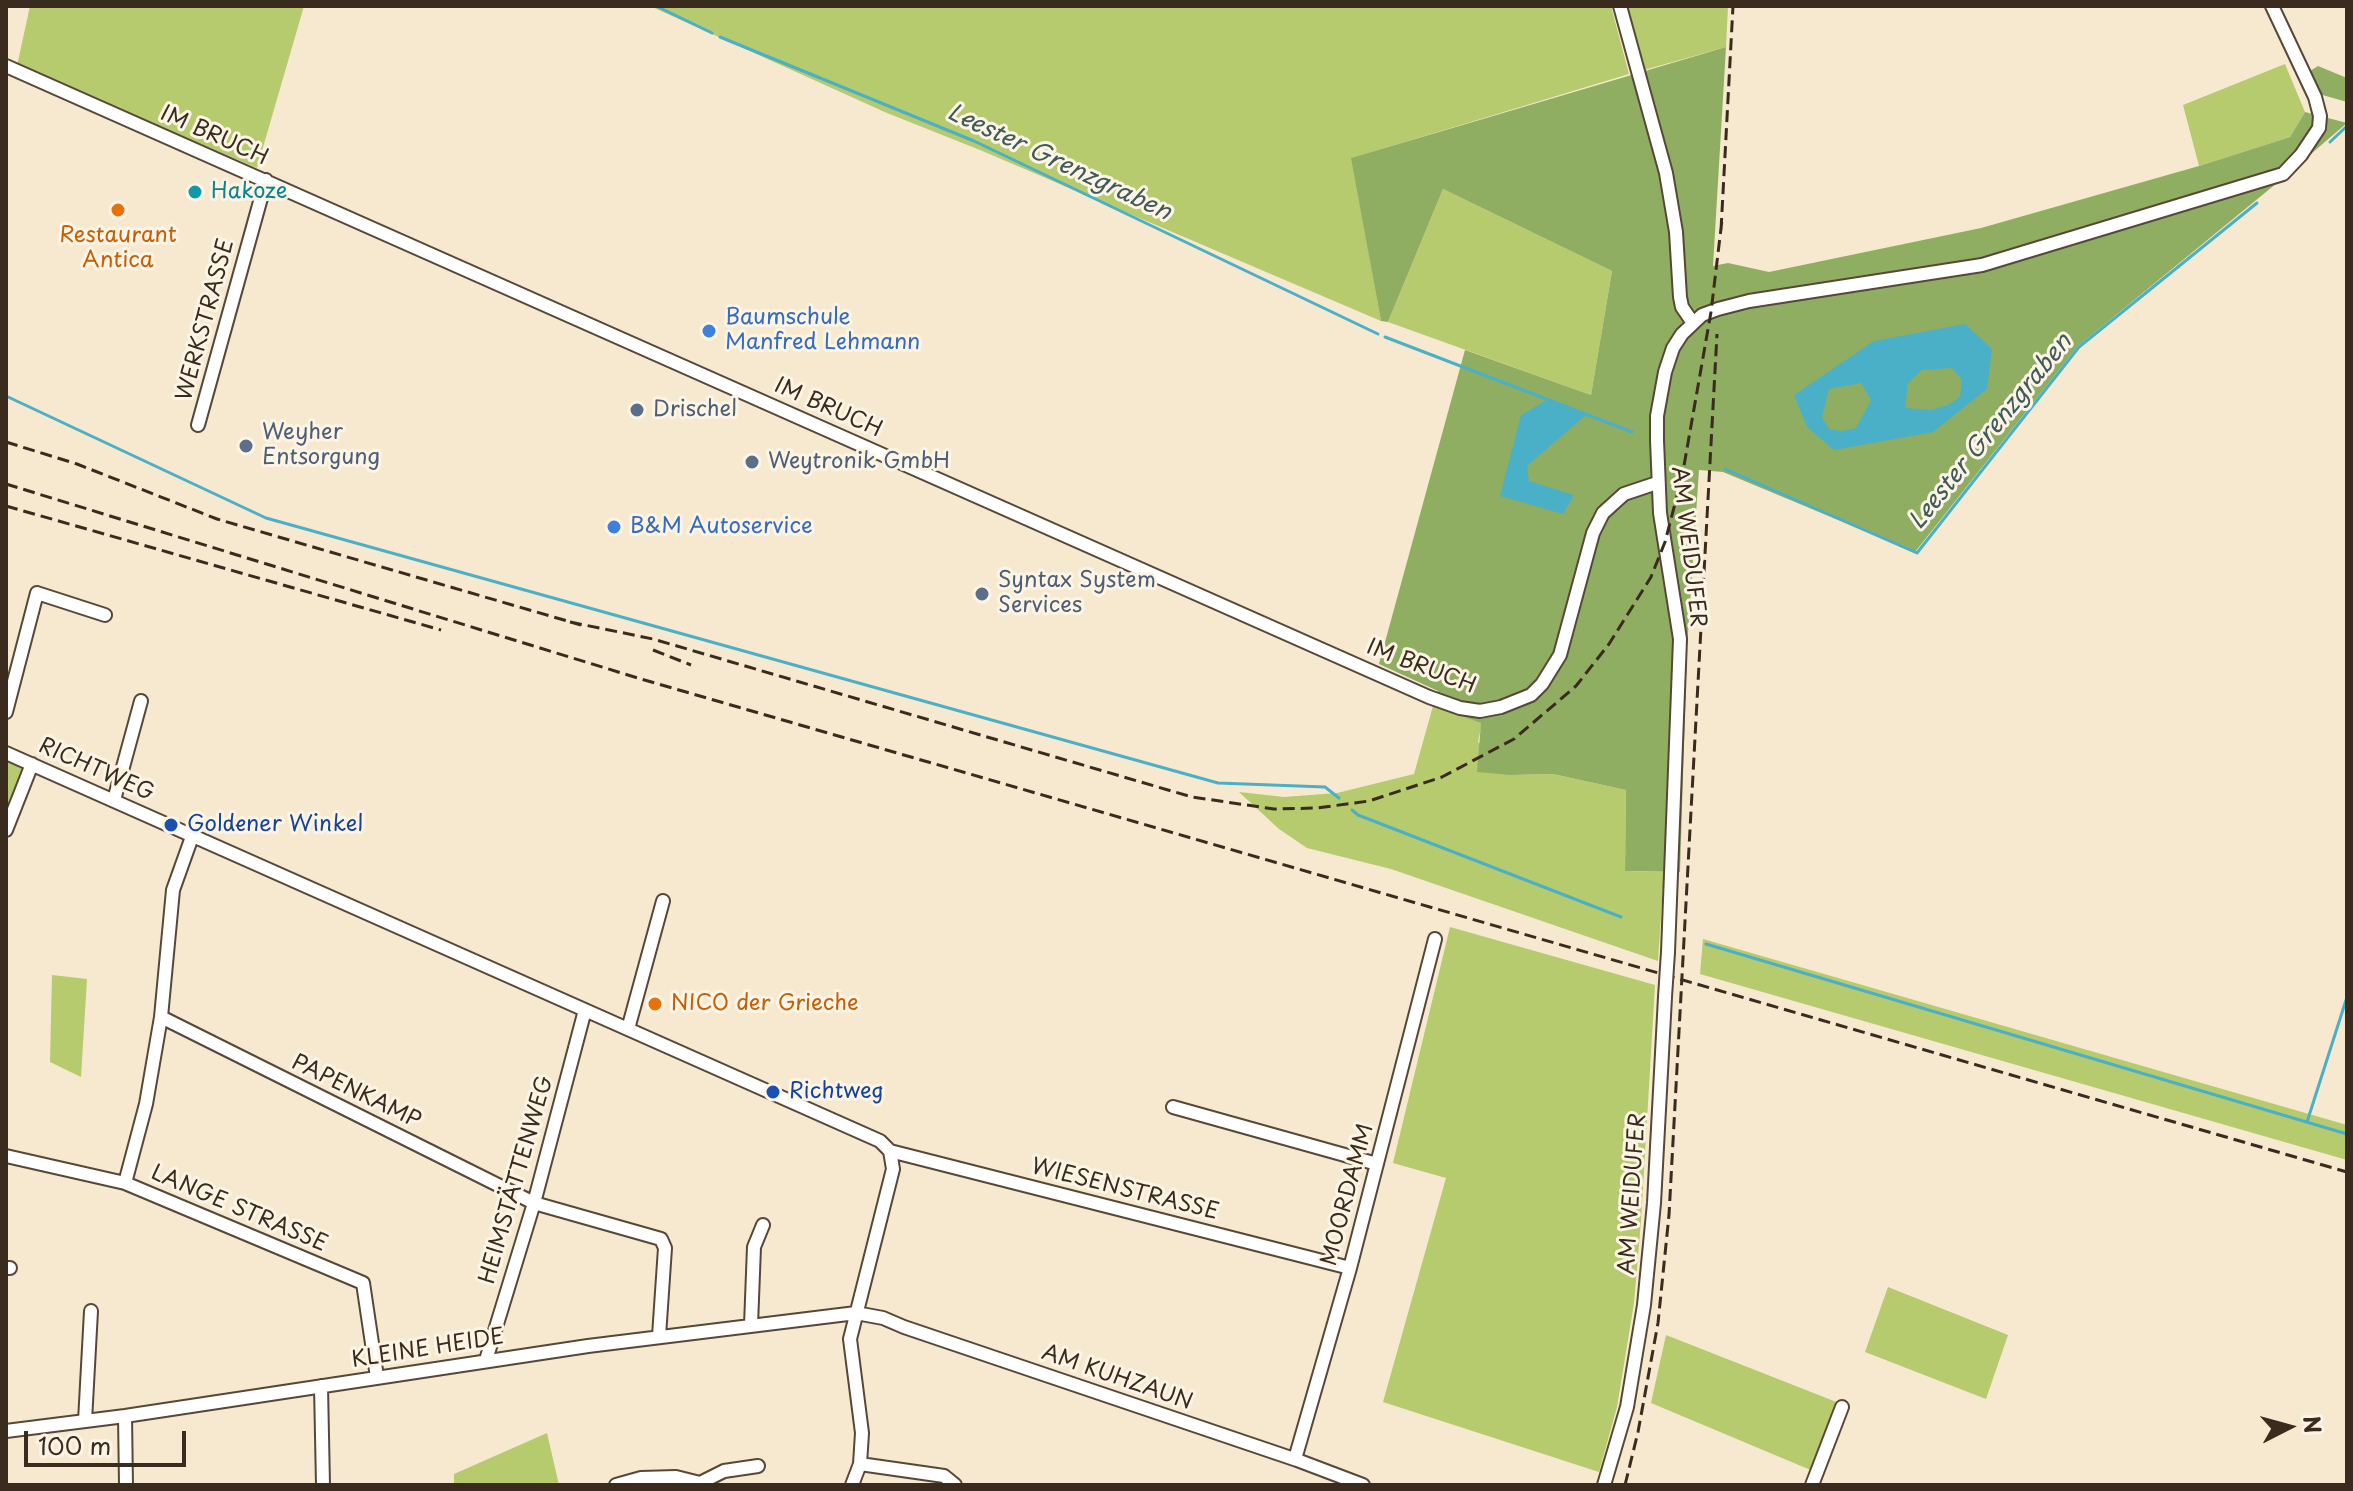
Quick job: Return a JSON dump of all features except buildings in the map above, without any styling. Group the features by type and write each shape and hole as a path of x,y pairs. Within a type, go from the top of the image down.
{"street":[{"path":"1620,6 1666,173 1676,232 1680,297 1682,307 1693,323 1718,309 1749,301 1982,265 2283,174 2301,155 2319,128 2320,116 2315,97 2272,6"},
{"name":"IM BRUCH","path":"6,66 1429,697 1460,708 1480,711 1501,707 1531,695 1542,684 1560,655 1593,533 1603,513 1624,494 1657,483"},
{"name":"WERKSTRASSE","path":"198,425 266,180"},
{"name":"AM WEIDUFER","path":"1604,1485 1627,1407 1644,1305 1654,1203 1668,952 1680,639 1657,483 1657,416 1673,348 1693,323"},
{"path":"6,712 37,593 105,615"},
{"path":"114,800 141,701"},
{"name":"RICHTWEG","path":"6,753 880,1141 890,1151"},
{"path":"6,830 32,764"},
{"path":"125,1183 146,1104 161,1017 173,890 193,834"},
{"path":"628,1029 663,901"},
{"name":"MOORDAMM","path":"1295,1459 1350,1268 1435,939"},
{"name":"HEIMSTÄTTENWEG","path":"486,1360 534,1203 585,1010"},
{"name":"PAPENKAMP","path":"161,1017 534,1203 661,1239 665,1248 659,1336"},
{"path":"1173,1107 1377,1164"},
{"path":"852,1485 860,1464 862,1433 850,1339 893,1169 890,1151"},
{"name":"WIESENSTRASSE","path":"890,1151 1350,1268"},
{"name":"LANGE STRASSE","path":"6,1156 125,1183 363,1283 377,1377"},
{"path":"751,1325 754,1247 763,1225"},
{"path":"85,1421 91,1311"},
{"name":"KLEINE HEIDE","path":"6,1431 125,1416 486,1360 856,1313"},
{"name":"AM KUHZAUN","path":"856,1313 883,1318 1363,1485"},
{"path":"321,1386 323,1485"},
{"path":"1812,1485 1842,1407"},
{"path":"125,1416 126,1485"},
{"path":"860,1464 944,1476 955,1485"},
{"path":"616,1485 641,1478 676,1477 700,1484 724,1471 758,1466"}],"green space":[{"path":"30,6 304,6 257,168 17,66"},
{"path":"650,6 1611,6 1629,74 1352,158 1381,321 887,113"},
{"path":"1621,6 1728,6 1726,47 1637,72"},
{"path":"1726,47 1713,266 1728,263 1769,272 1981,228 2290,137 2305,112 2347,123 2078,346 1915,552 1723,472 1699,470 1687,648 1680,872 1625,871 1626,790 1553,774 1477,772 1481,723 1433,706 1438,691 1379,664 1465,350 1591,395 1612,271 1443,189 1388,322 1381,321 1351,158"},
{"path":"2285,64 2305,112 2290,137 2199,166 2183,105"},
{"path":"2318,66 2347,78 2347,102 2319,94 2307,73"},
{"path":"1443,189 1612,271 1591,395 1388,322"},
{"path":"1433,706 1482,723 1478,742 1511,775 1553,774 1626,790 1625,871 1664,872 1658,961 1391,869 1307,848 1279,829 1239,792 1284,797 1337,793 1414,774"},
{"path":"6,760 27,769 6,816"},
{"path":"1450,927 1655,985 1634,1303 1617,1407 1599,1472 1383,1402 1446,1178 1393,1163"},
{"path":"1703,939 2347,1125 2347,1160 1700,974"},
{"path":"52,975 87,979 81,1077 50,1062"},
{"path":"1888,1287 2008,1335 1986,1399 1865,1352"},
{"path":"1666,1335 1839,1403 1813,1471 1651,1403"},
{"path":"547,1433 559,1485 454,1485 454,1474"}],"water":[{"path":"1965,324 1992,349 1987,389 1933,432 1834,450 1807,427 1794,395 1874,341","holes":["1952,368 1962,380 1960,397 1931,410 1905,408 1908,383 1922,370","1861,383 1871,400 1856,428 1841,431 1829,429 1822,417 1829,389"]},
{"path":"1547,400 1586,415 1527,466 1529,481 1574,495 1563,514 1500,496 1521,415"}],"waterway":[{"name":"Leester Grenzgraben","path":"656,6 712,33"},
{"name":"Leester Grenzgraben","path":"720,37 974,141 1378,334"},
{"name":"Leester Grenzgraben","path":"2330,142 2347,126"},
{"name":"Leester Grenzgraben","path":"1725,469 1917,553 2079,347 2257,203"},
{"name":"Leester Grenzgraben","path":"1385,337 1632,432"},
{"path":"6,396 266,518 1218,783 1325,787 1339,798"},
{"path":"1352,810 1358,815 1621,917"},
{"path":"1706,944 2347,1134"},
{"path":"2307,1122 2347,997"}],"railway":[{"path":"1721,230 1733,6"},
{"path":"570,622 653,639 1192,797 1274,809 1317,808 1369,801 1442,777 1514,739 1576,686 1609,644 1651,577 1665,542 1682,477 1711,312 1722,220"},
{"path":"1625,1485 1658,1323 1669,1215 1717,334"},
{"path":"6,442 77,464 217,519 581,625"},
{"path":"6,484 641,679 2347,1172"},
{"path":"6,506 441,630"},
{"path":"653,650 691,665"}],"place":[{"name":"Hakoze","path":"195,192"},
{"name":"Restaurant Antica","path":"118,210"},
{"name":"Baumschule Manfred Lehmann","path":"709,331"},
{"name":"Drischel","path":"637,410"},
{"name":"Weyher Entsorgung","path":"246,446"},
{"name":"Weytronik GmbH","path":"752,462"},
{"name":"B&M Autoservice","path":"614,527"},
{"name":"Syntax System Services","path":"982,594"},
{"name":"Goldener Winkel","path":"171,825"},
{"name":"NICO der Grieche","path":"655,1004"},
{"name":"Richtweg","path":"773,1092"}]}
